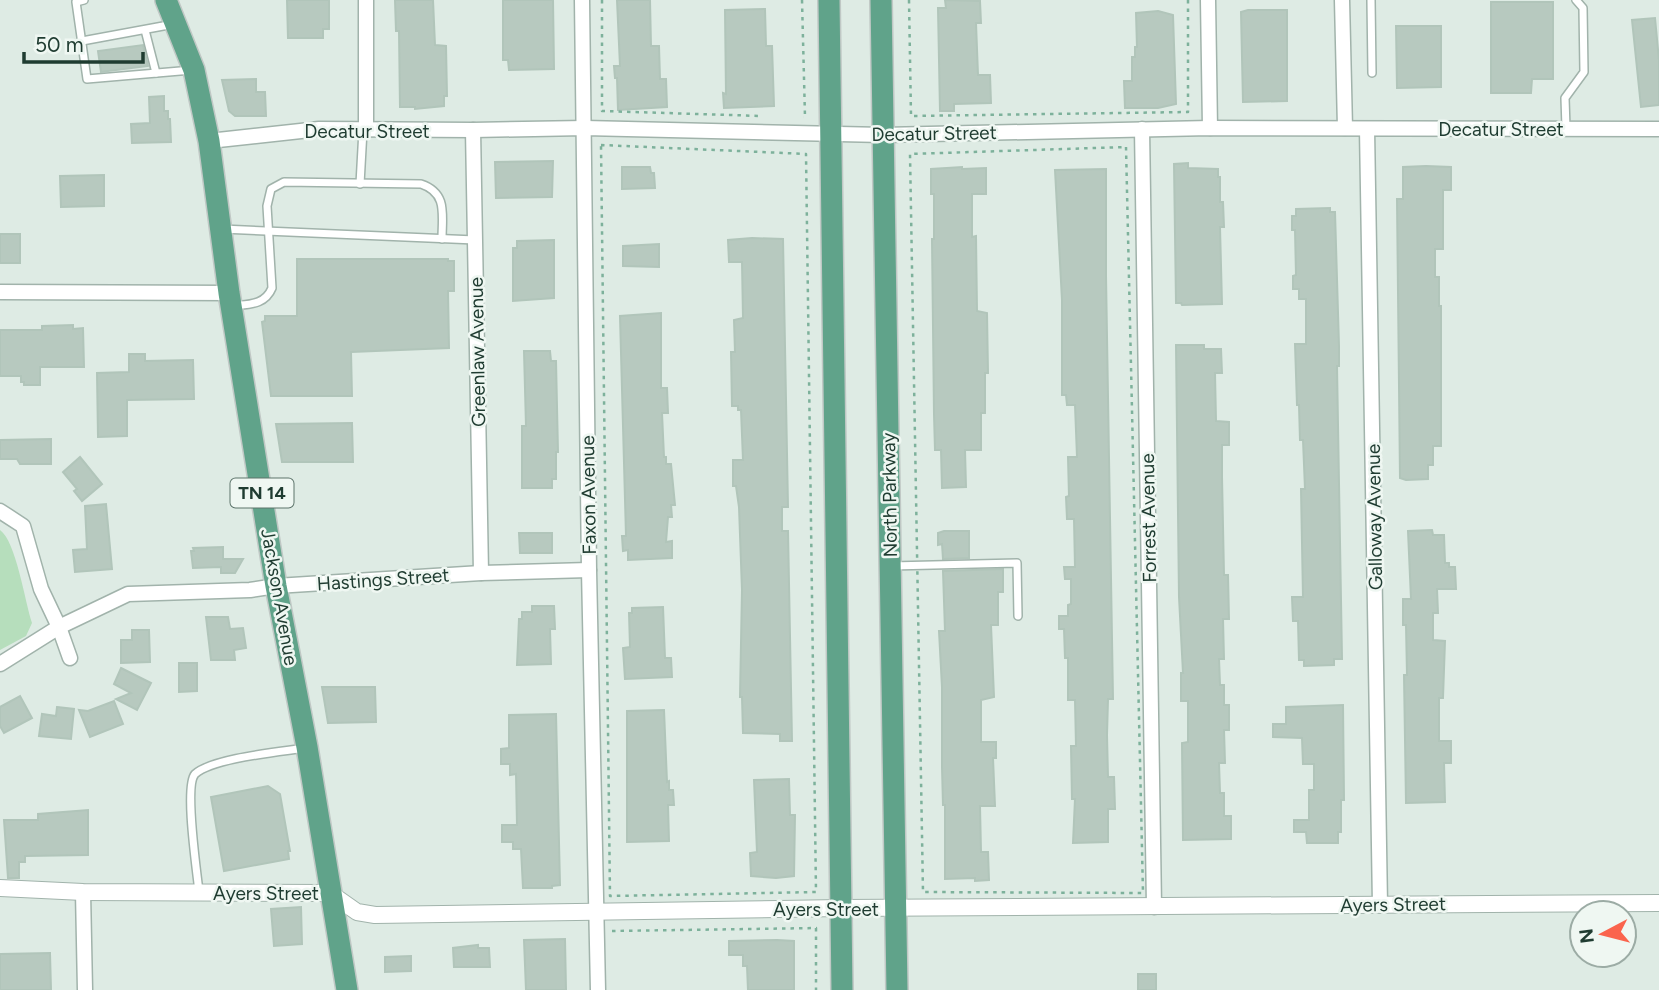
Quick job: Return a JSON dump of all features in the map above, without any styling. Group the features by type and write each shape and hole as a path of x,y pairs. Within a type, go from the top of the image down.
{"main road":[{"name":"Jackson Avenue","path":"166,0 194,70 209,141 276,586 307,747 347,990"},
{"path":"829,0 842,990"},
{"name":"North Parkway","path":"881,0 897,990"}],"street":[{"path":"365,130 366,0"},
{"name":"Faxon Avenue","path":"582,0 589,570 598,990"},
{"path":"1208,0 1210,128"},
{"path":"1342,0 1345,128"},
{"name":"Decatur Street","path":"209,141 319,129 585,128 883,135 1210,128 1659,130"},
{"name":"Galloway Avenue","path":"1367,129 1380,905"},
{"name":"Greenlaw Avenue","path":"473,130 481,573"},
{"name":"Forrest Avenue","path":"1142,130 1154,907"},
{"path":"0,292 231,299"},
{"path":"0,511 23,526 41,589 70,657"},
{"name":"Hastings Street","path":"0,664 59,627 128,594 250,590 481,573 589,570"},
{"name":"Ayers Street","path":"0,888 83,892 330,893 357,912 374,915 842,908 1659,903"},
{"path":"83,892 85,990"}],"lane":[{"path":"84,0 76,2 88,79 194,70"},
{"path":"1371,0 1372,73"},
{"path":"1566,129 1565,98 1584,72 1583,8 1576,0"},
{"path":"82,41 175,24"},
{"path":"145,30 156,73"},
{"path":"360,184 365,130"},
{"path":"231,299 255,303 269,295 272,288 267,206 271,189 284,182 421,184 431,187 437,193 441,204 442,239"},
{"path":"221,229 475,240"},
{"path":"891,566 1017,563 1018,616"},
{"path":"199,892 190,804 190,784 194,775 213,764 307,747"}],"path":[{"path":"602,0 603,111 764,116"},
{"path":"791,117 805,117 803,0"},
{"path":"909,0 911,116 1188,111 1188,0"},
{"path":"601,145 806,154 816,892 610,896 601,145"},
{"path":"1126,147 1143,893 923,892 917,565 910,154 1126,147"},
{"path":"611,931 816,928 816,990"}],"green space":[{"path":"0,530 11,546 32,623 26,636 0,650"}],"building":[{"path":"287,0 329,0 329,29 323,29 323,38 288,38"},
{"path":"395,0 433,0 435,45 446,46 447,96 444,96 444,106 415,109 400,107 399,31 396,31"},
{"path":"503,0 553,0 554,69 509,70 508,60 503,60"},
{"path":"617,0 650,0 651,46 659,46 660,79 666,79 667,107 618,110 614,66 620,66"},
{"path":"945,0 980,1 981,23 976,23 978,75 990,75 991,103 954,104 954,111 940,111 938,8 946,8"},
{"path":"1491,2 1553,2 1553,79 1532,79 1531,93 1491,93"},
{"path":"765,9 766,46 772,46 774,106 724,108 725,10"},
{"path":"1287,10 1287,101 1243,102 1241,12"},
{"path":"1158,11 1173,15 1176,104 1158,108 1125,108 1124,81 1132,81 1132,57 1135,57 1137,47 1136,13"},
{"path":"1655,18 1659,105 1641,107 1632,20"},
{"path":"1396,26 1441,26 1441,87 1397,88"},
{"path":"143,45 148,66 101,72 98,51"},
{"path":"256,79 256,92 265,92 266,116 235,116 229,111 222,80"},
{"path":"164,96 164,111 168,111 170,119 171,142 132,143 131,124 150,123 149,97"},
{"path":"553,161 552,197 496,198 495,162"},
{"path":"1188,163 1188,168 1218,169 1220,177 1224,227 1220,227 1222,304 1176,303 1174,164"},
{"path":"622,167 650,167 651,173 654,173 655,188 622,189"},
{"path":"1403,167 1451,167 1451,190 1443,190 1443,249 1435,249 1435,277 1439,277 1441,306 1441,446 1433,446 1433,465 1428,465 1428,479 1406,480 1400,478 1397,199 1403,199"},
{"path":"986,168 986,194 972,194 972,237 976,236 977,311 987,313 988,373 985,373 985,413 981,413 981,450 965,450 966,487 942,488 941,450 935,450 932,239 934,194 931,194 931,169"},
{"path":"1106,169 1113,699 1108,699 1107,735 1108,777 1114,777 1115,809 1108,809 1108,842 1073,843 1075,799 1072,799 1071,746 1076,746 1075,700 1068,700 1068,658 1065,658 1064,629 1059,629 1059,616 1068,616 1068,605 1071,604 1071,579 1065,579 1064,567 1075,567 1074,519 1067,519 1066,497 1069,496 1068,457 1077,457 1075,405 1067,405 1066,395 1062,395 1062,300 1055,170"},
{"path":"104,175 104,206 61,207 60,176"},
{"path":"1330,208 1330,212 1335,212 1339,346 1337,366 1342,659 1334,659 1334,665 1304,666 1304,660 1299,660 1298,621 1293,621 1292,597 1303,597 1301,489 1305,489 1303,440 1300,440 1297,405 1295,344 1306,344 1306,299 1299,299 1299,289 1293,289 1293,276 1296,275 1292,216 1296,216 1296,209"},
{"path":"0,234 20,234 20,263 0,263"},
{"path":"783,239 788,507 782,507 782,531 788,531 792,741 780,741 780,734 743,733 740,697 742,590 739,507 736,486 733,486 733,460 743,460 741,410 738,410 738,406 732,406 731,352 735,352 734,320 743,318 742,262 729,262 728,240"},
{"path":"554,240 554,298 513,301 513,248 517,248 517,241"},
{"path":"659,244 659,267 623,266 623,246"},
{"path":"297,259 454,261 454,291 448,291 449,348 351,352 352,396 271,396 262,322 265,321 265,316 297,316"},
{"path":"661,313 661,388 667,388 668,413 662,413 664,457 666,464 671,464 675,505 671,505 672,517 668,517 666,542 672,541 672,558 628,560 628,550 623,551 622,536 626,536 620,316"},
{"path":"73,325 73,329 83,328 84,367 40,367 40,385 24,385 21,376 0,376 0,330 42,330 42,326"},
{"path":"1176,345 1204,345 1204,349 1221,349 1222,373 1215,373 1216,421 1229,422 1229,445 1222,445 1222,477 1224,575 1228,575 1229,619 1223,619 1224,659 1219,659 1220,685 1224,685 1224,705 1229,705 1229,730 1224,730 1225,763 1219,763 1220,793 1224,793 1224,816 1231,816 1231,839 1183,840 1182,743 1188,742 1188,701 1181,701 1183,673 1179,597"},
{"path":"524,351 550,351 551,361 556,361 558,452 556,479 552,479 552,488 522,488 522,426 526,426"},
{"path":"129,354 145,354 145,361 193,360 194,399 127,400 127,436 98,437 97,373 129,372"},
{"path":"352,423 353,462 282,462 276,424"},
{"path":"51,439 51,464 20,464 17,459 0,459 0,440"},
{"path":"80,457 102,484 82,501 74,491 77,489 63,472"},
{"path":"106,504 112,569 75,572 73,550 87,549 85,506"},
{"path":"1432,530 1433,535 1444,535 1445,563 1449,563 1449,567 1455,567 1456,589 1437,589 1438,613 1433,613 1433,640 1445,641 1443,698 1439,698 1439,741 1451,741 1451,763 1444,763 1445,802 1406,803 1404,675 1407,675 1403,599 1411,599 1408,531"},
{"path":"969,531 969,558 943,559 942,544 938,545 938,533"},
{"path":"519,533 552,533 552,553 520,553"},
{"path":"223,547 223,559 243,559 235,573 221,573 221,567 193,568 193,548"},
{"path":"1003,569 1003,592 998,592 998,625 991,625 994,697 981,700 981,742 996,742 996,758 993,758 995,806 980,806 981,852 988,852 989,880 945,879 939,631 945,631 943,571"},
{"path":"532,606 554,606 555,629 550,629 551,664 517,665 519,619 522,619 522,612 532,612"},
{"path":"663,607 665,658 671,658 672,677 625,679 623,648 630,647 629,613 632,613 632,608"},
{"path":"206,617 228,617 230,629 243,628 246,648 234,650 235,660 211,660"},
{"path":"132,630 149,630 150,662 121,663 121,640 132,640"},
{"path":"179,663 197,663 197,691 179,692"},
{"path":"121,668 151,683 137,710 116,699 131,693 114,684"},
{"path":"322,687 375,687 376,722 328,723"},
{"path":"20,696 32,718 4,733 0,726 0,707"},
{"path":"114,701 123,724 90,737 79,710 88,711"},
{"path":"1343,705 1344,800 1341,800 1341,832 1338,832 1338,843 1307,843 1306,832 1294,832 1294,820 1309,820 1309,790 1314,790 1314,764 1303,764 1302,738 1273,737 1273,724 1286,724 1286,707"},
{"path":"57,707 74,709 71,739 39,736 42,714 56,716"},
{"path":"664,710 667,782 669,781 669,790 673,790 674,805 668,805 669,841 627,842 627,711"},
{"path":"556,714 560,885 552,888 523,888 521,849 513,849 513,842 502,842 502,825 517,825 516,774 510,775 510,764 501,764 501,749 509,748 509,715"},
{"path":"789,779 790,815 795,815 794,876 751,876 750,853 757,852 754,780"},
{"path":"268,786 280,794 289,859 224,871 211,797"},
{"path":"88,810 88,855 25,856 25,862 19,862 19,878 8,878 4,820 38,820 38,814"},
{"path":"301,907 302,944 274,946 271,909"},
{"path":"565,939 566,990 526,990 524,940"},
{"path":"729,941 794,941 794,990 748,990 747,966 743,966 743,955 729,955"},
{"path":"478,945 478,948 489,948 490,967 454,967 453,948"},
{"path":"50,953 51,990 0,990 0,954"},
{"path":"411,956 411,971 385,972 385,957"},
{"path":"1138,974 1156,974 1156,990 1138,990"}]}
